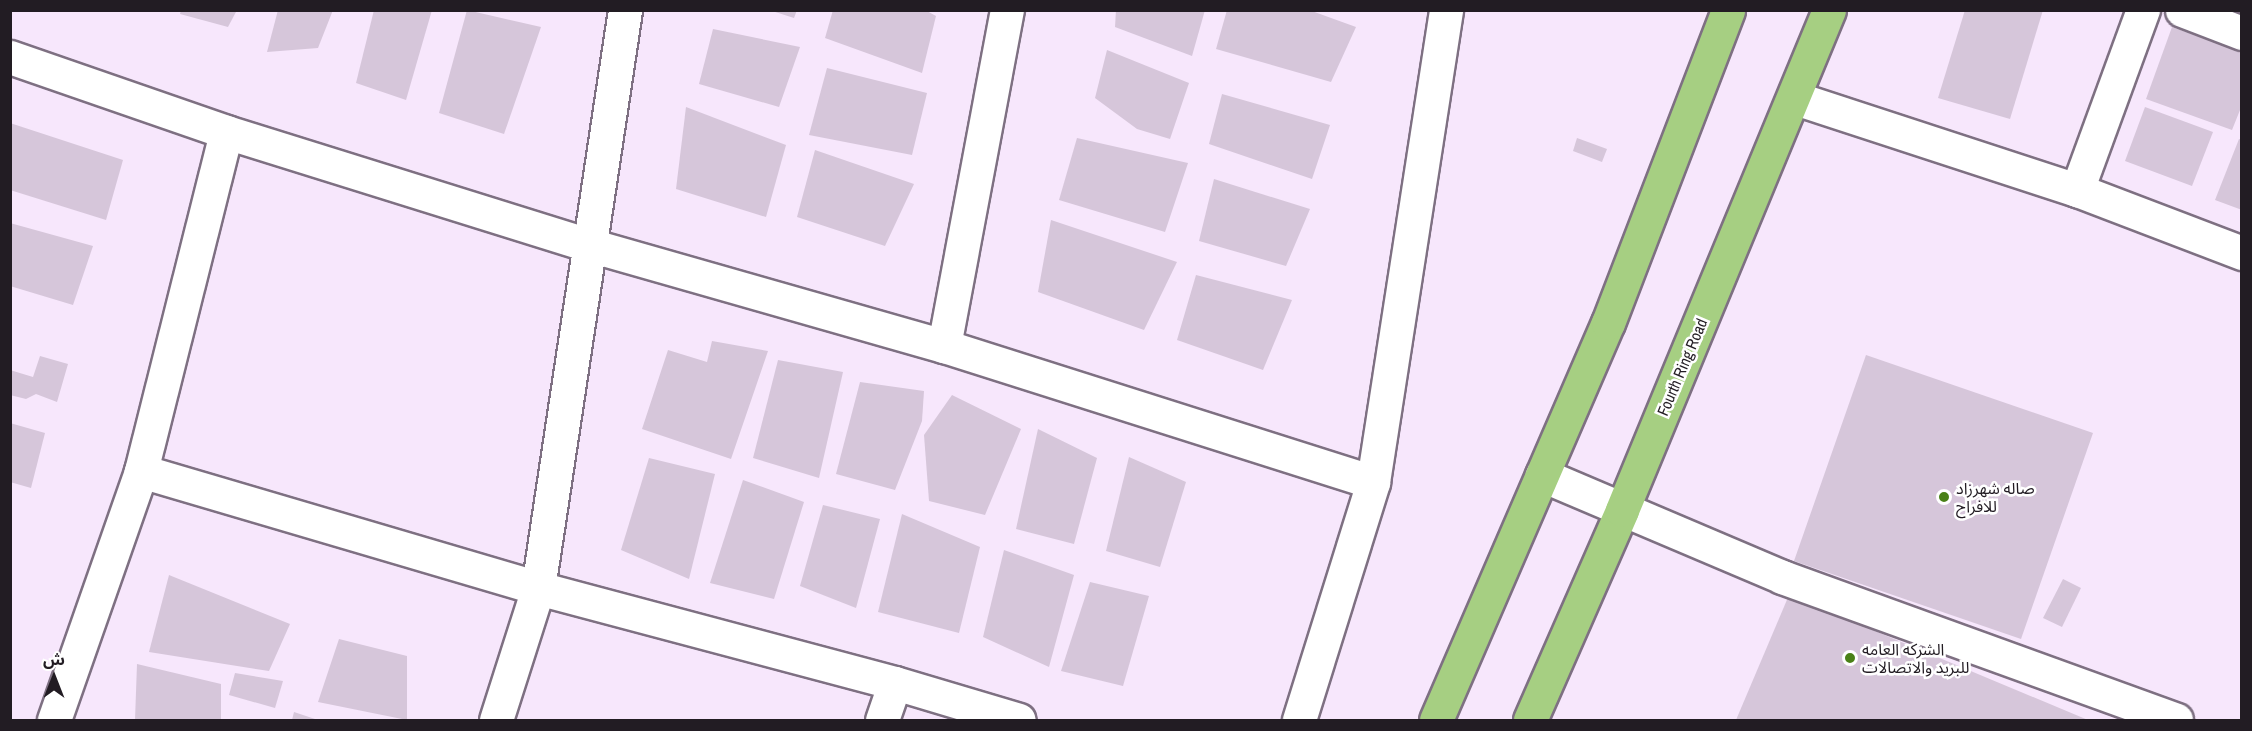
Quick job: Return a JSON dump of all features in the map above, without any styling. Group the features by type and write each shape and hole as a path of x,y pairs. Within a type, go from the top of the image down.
{"main road":[{"path":"1436,720 1608,323 1728,10"},
{"name":"Fourth Ring Road","path":"1530,720 1622,510 1795,98 1829,10"}],"street":[{"path":"496,720 538,588 625,10"},
{"path":"944,346 1008,10"},
{"path":"1299,720 1373,482 1446,10"},
{"path":"2077,190 2143,10"},
{"path":"2182,10 2241,33"},
{"path":"10,57 226,132 589,245 944,346 1373,482"},
{"path":"1795,98 2077,190 2241,253"},
{"path":"54,720 141,471 226,132"},
{"path":"141,471 538,588 894,683 1019,720"},
{"path":"1542,475 1782,577 2176,720"},
{"path":"882,720 894,683"}],"building":[{"path":"181,10 237,10 228,27 180,14"},
{"path":"278,10 333,10 318,48 267,52"},
{"path":"374,10 432,10 406,100 356,83"},
{"path":"467,10 541,27 504,134 439,113"},
{"path":"769,10 797,10 794,18"},
{"path":"833,10 925,10 936,16 922,73 825,38"},
{"path":"1116,10 1205,10 1192,56 1115,27"},
{"path":"1227,10 1309,10 1356,27 1331,82 1216,49"},
{"path":"1965,10 2043,10 2010,119 1938,98"},
{"path":"2172,27 2242,52 2242,105 2232,130 2146,99"},
{"path":"713,29 800,47 779,107 699,84"},
{"path":"1107,50 1189,83 1170,139 1137,129 1095,98"},
{"path":"827,68 927,93 912,155 809,135"},
{"path":"1222,94 1330,125 1312,179 1209,144"},
{"path":"686,107 786,145 766,217 676,189"},
{"path":"2145,107 2213,132 2192,186 2125,161"},
{"path":"10,123 123,160 106,220 10,190"},
{"path":"1077,138 1188,163 1165,232 1059,200"},
{"path":"1577,138 1607,149 1602,162 1573,151"},
{"path":"2239,139 2242,140 2242,210 2215,200"},
{"path":"815,150 914,184 885,246 797,217"},
{"path":"1214,179 1310,209 1286,266 1199,241"},
{"path":"1051,220 1177,262 1144,330 1038,292"},
{"path":"10,223 93,246 73,305 10,286"},
{"path":"1196,275 1292,300 1263,370 1177,340"},
{"path":"712,341 768,351 731,459 642,429 668,350 707,362"},
{"name":"صاله شهرزاد للافراح","path":"1866,355 2093,433 2021,639 1794,561"},
{"path":"40,356 68,364 57,402 36,394 26,399 10,395 10,370 33,377"},
{"path":"778,360 843,372 819,478 753,458"},
{"path":"860,382 924,391 922,421 895,490 836,474"},
{"path":"952,395 1021,429 985,515 929,501 924,435"},
{"path":"10,423 45,433 31,488 10,482"},
{"path":"1038,429 1097,458 1074,544 1016,529"},
{"path":"1129,457 1186,482 1160,567 1106,551"},
{"path":"649,458 715,474 689,579 621,550"},
{"path":"743,480 804,502 774,599 710,583"},
{"path":"823,505 880,519 856,608 800,586"},
{"path":"902,514 980,547 959,633 878,612"},
{"path":"1004,550 1074,575 1049,667 983,637"},
{"path":"169,575 290,624 269,671 149,652"},
{"path":"2063,579 2081,588 2062,627 2043,618"},
{"path":"1090,582 1149,596 1123,686 1061,671"},
{"name":"الشركه العامه للبريد والاتصالات","path":"1789,595 2088,720 1736,720"},
{"path":"339,639 407,656 407,720 318,702"},
{"path":"137,664 221,684 221,720 135,720"},
{"path":"235,673 283,681 275,708 229,695"},
{"path":"294,712 318,720 292,720"}],"place":[{"name":"صاله شهرزاد للافراح","path":"1944,497"},
{"name":"الشركه العامه للبريد والاتصالات","path":"1850,658"}]}
